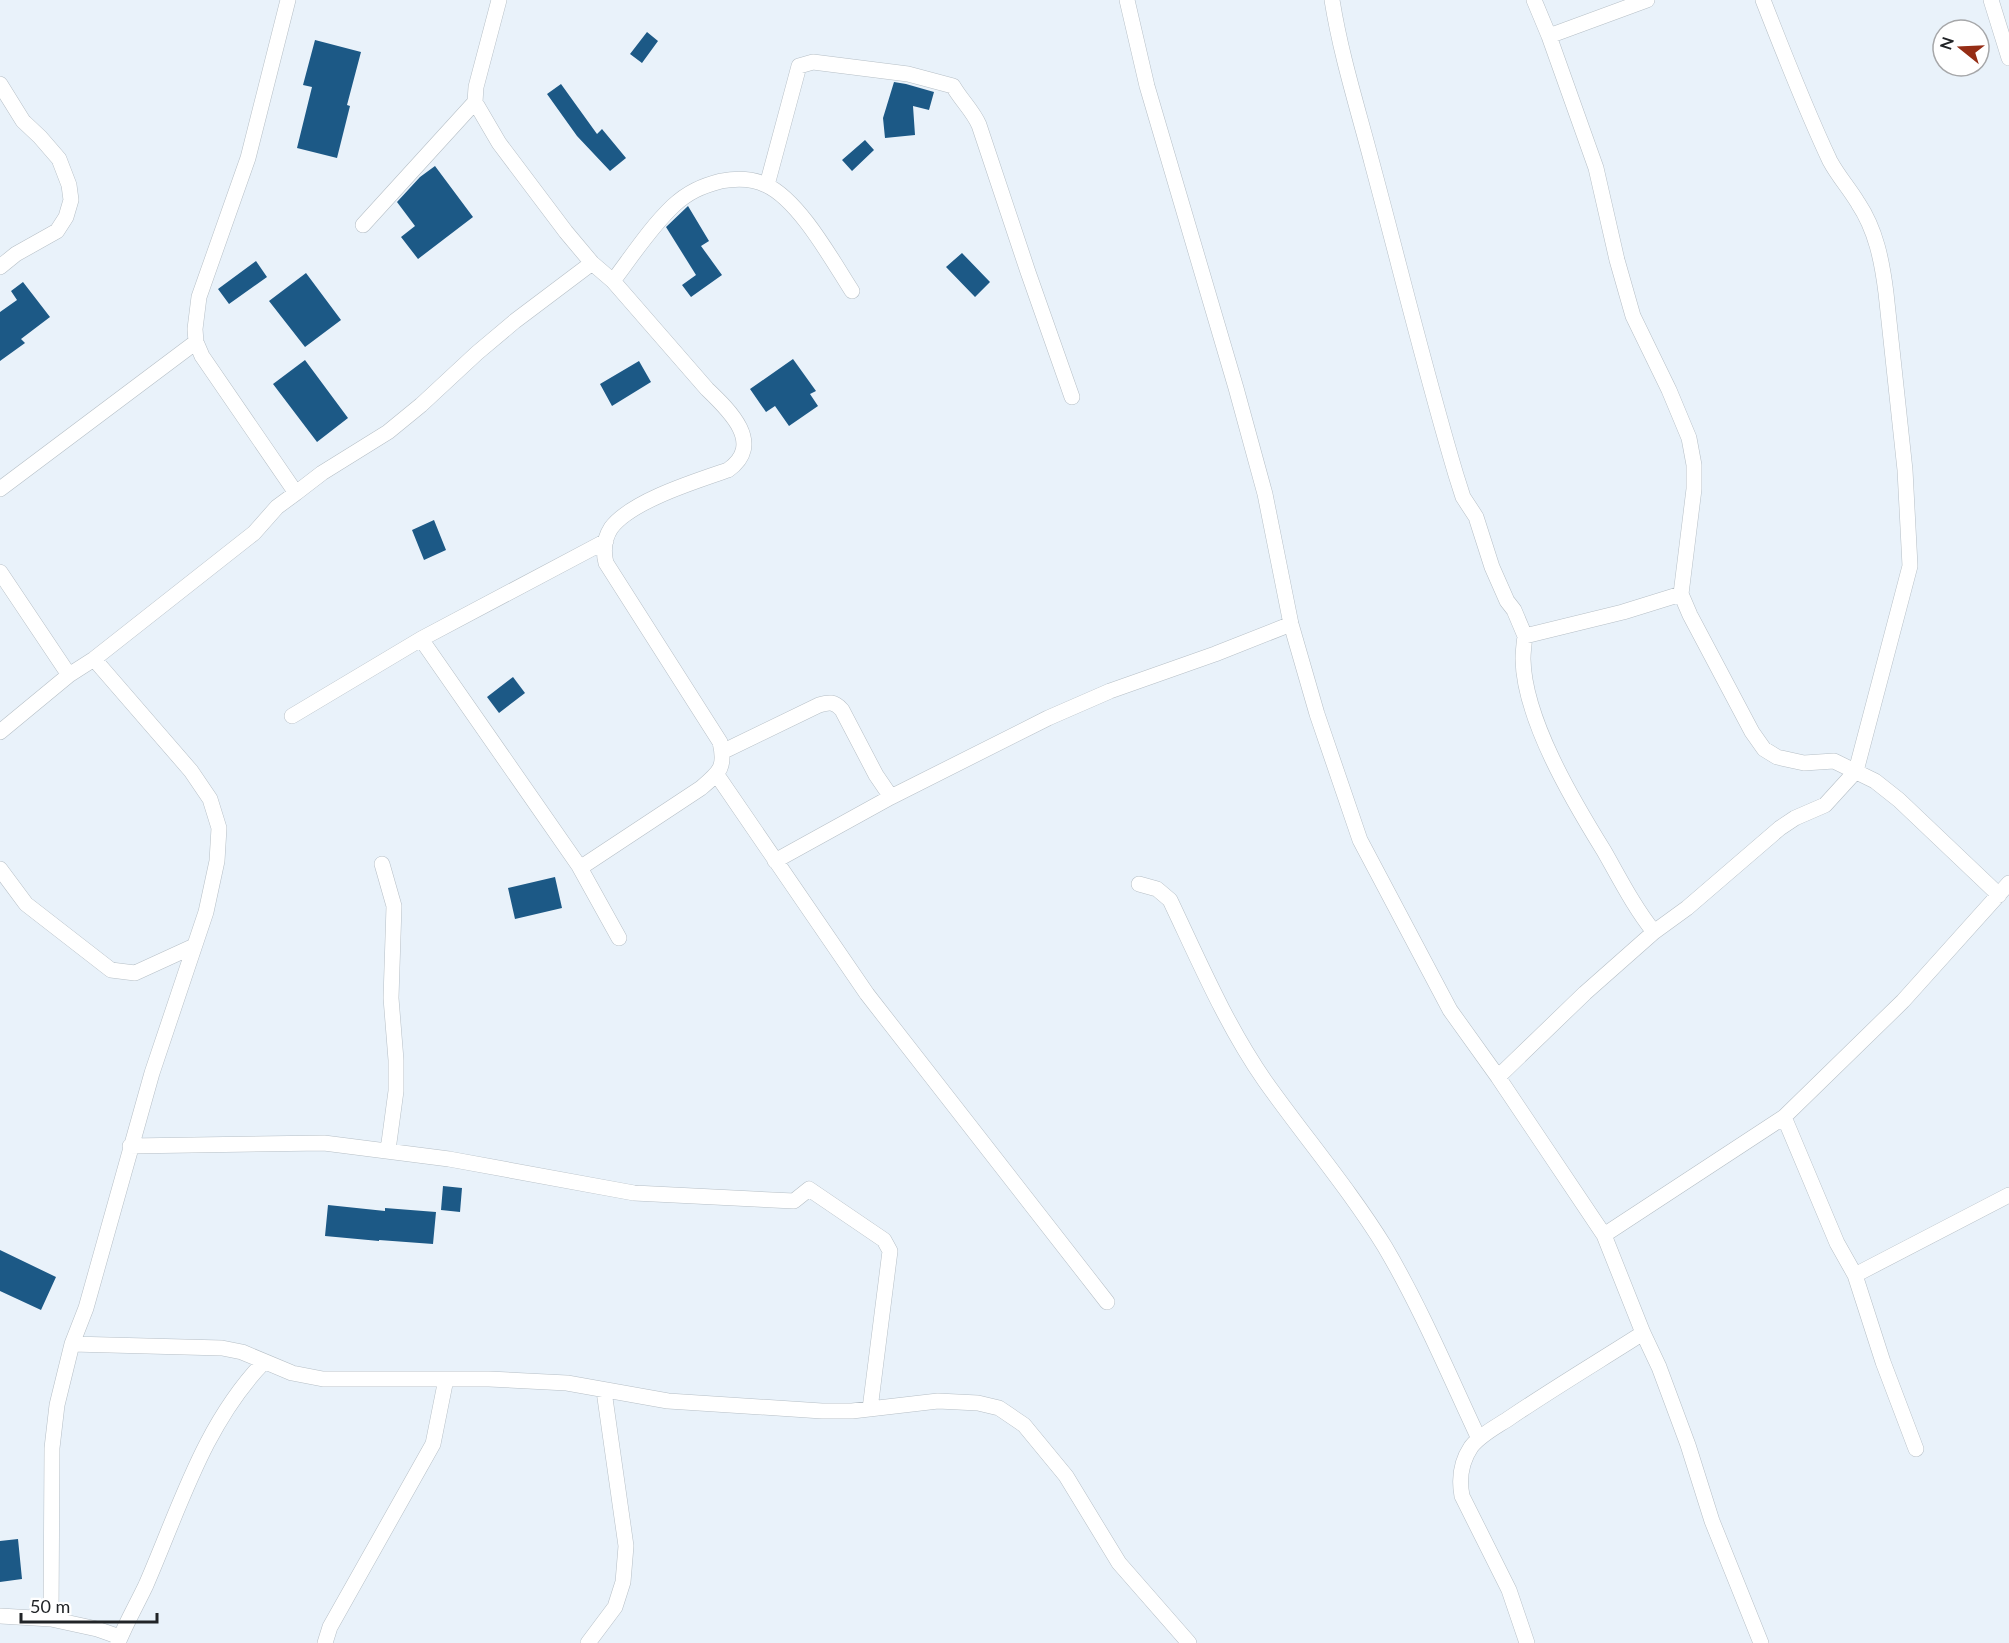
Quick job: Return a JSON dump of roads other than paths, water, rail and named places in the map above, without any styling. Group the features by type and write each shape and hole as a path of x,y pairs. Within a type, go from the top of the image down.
{"street":[{"path":"288,0 248,158 199,297 196,342 212,372 296,493"},
{"path":"499,0 476,87 475,102 499,143 592,263 613,281 738,423 744,444 741,456 728,470 658,495 621,517 611,529 603,552 606,563 720,742 724,759 717,775 701,788 586,864 579,866"},
{"path":"1127,0 1147,86 1265,494 1291,624 1317,714 1360,840 1450,1010 1604,1235 1643,1334 1659,1367 1688,1444 1712,1521 1761,1643"},
{"path":"1332,0 1338,40 1372,162 1412,321 1456,475 1463,496 1476,517 1492,567 1525,636 1523,660 1530,700 1546,746 1588,826 1627,894 1654,932"},
{"path":"1534,0 1596,168 1617,260 1633,316 1669,390 1689,438 1694,465 1694,489 1681,594 1699,633 1752,732 1764,749 1777,757 1804,763 1834,760 1875,781 2004,889 1903,1001 1784,1117 1604,1235"},
{"path":"1549,36 1647,0"},
{"path":"1498,1077 1585,993 1654,932 1687,908 1780,828 1795,818 1825,805 1856,771 1910,566 1905,470 1886,293 1875,236 1859,204 1836,172 1819,137 1763,0"},
{"path":"1991,0 2009,58"},
{"path":"767,185 799,66 813,62 908,74 953,86 979,125 1072,397"},
{"path":"0,84 23,121 59,159 69,185 71,200 66,217 57,231 16,254 0,267"},
{"path":"363,225 475,102"},
{"path":"613,281 659,222 692,191 708,184 746,178 767,185 783,197 813,230 852,291"},
{"path":"0,732 69,675 94,659 254,534 277,507 331,468 388,432 500,334 592,263"},
{"path":"0,489 196,342"},
{"path":"292,716 421,639 606,541"},
{"path":"0,572 69,675"},
{"path":"1525,636 1623,612 1681,594"},
{"path":"775,861 891,796 1048,718 1089,700 1291,624"},
{"path":"421,639 579,866 619,938"},
{"path":"51,1619 52,1449 57,1405 72,1344 86,1308 152,1073 206,912 217,861 219,828 210,800 191,771 94,659"},
{"path":"722,752 819,705 830,702 842,710 876,776 891,796"},
{"path":"717,775 867,994 1107,1302"},
{"path":"382,864 394,906 391,998 396,1091 388,1150"},
{"path":"0,869 26,904 111,970 135,973 194,946"},
{"path":"1139,884 1157,889 1170,900 1240,1040 1264,1080 1322,1157 1384,1246 1407,1287 1479,1439"},
{"path":"1784,1117 1837,1243 1855,1275 1883,1362 1916,1449"},
{"path":"130,1146 324,1143 449,1159 634,1193 794,1201 808,1189 884,1240 890,1251 870,1409"},
{"path":"1855,1275 2009,1195"},
{"path":"1527,1643 1509,1590 1462,1496 1460,1483 1463,1464 1471,1448 1479,1439 1542,1396 1643,1334"},
{"path":"72,1344 222,1348 242,1352 292,1373 323,1379 489,1378 567,1383 668,1401 822,1411 870,1409 938,1401 978,1403 999,1408 1024,1425 1066,1476 1119,1563 1189,1643"},
{"path":"0,1617 51,1619 97,1629 119,1640 146,1585 202,1451 238,1391 264,1362"},
{"path":"325,1643 330,1627 432,1444 446,1379"},
{"path":"588,1643 615,1607 622,1582 626,1546 604,1391"}]}
